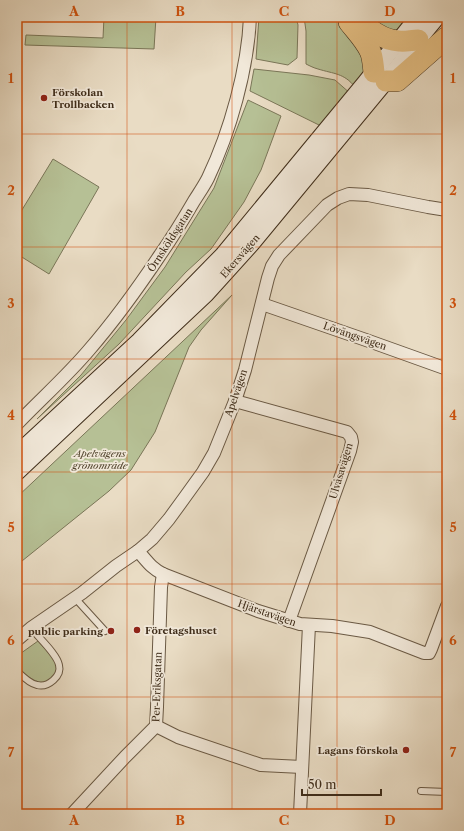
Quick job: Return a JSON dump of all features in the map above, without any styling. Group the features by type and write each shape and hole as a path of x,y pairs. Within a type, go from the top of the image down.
{"highway":[{"path":"345,17 370,50 375,79 397,81 447,37"},
{"path":"355,17 369,30 384,38 408,40"}],"main road":[{"name":"Ekersvägen","path":"408,40 418,17"},
{"name":"Ekersvägen","path":"17,454 139,341 223,255 408,40 437,17"},
{"name":"Ekersvägen","path":"17,472 206,294 252,243 363,108 375,79"}],"street":[{"name":"Örnsköldsgatan","path":"17,424 79,361 132,297 177,231 208,179 227,130 238,91 245,63 250,17"},
{"name":"Apelvägen","path":"17,640 31,628 75,598 116,566 138,552 152,539 169,519 203,472 214,453 235,401 245,370 272,266 279,255 327,206 338,198 349,194 368,195 447,210"},
{"name":"Lövängsvägen","path":"262,304 447,369"},
{"name":"Ulvåsavägen","path":"235,401 347,432 351,437 352,442 343,472 289,621"},
{"name":"Hjärstavägen","path":"138,552 155,570 258,612 300,624 332,626 370,632 424,653 429,652 431,649 447,606"},
{"name":"Per-Eriksgatan","path":"72,814 156,726 161,587 163,574"},
{"path":"300,814 309,625"},
{"path":"156,726 178,737 261,765 302,767"}],"lane":[{"path":"75,598 105,631"},
{"path":"17,671 26,679 37,685 46,685 54,680 58,674 60,666 56,657 31,628"},
{"path":"421,791 447,792"}],"green space":[{"path":"104,17 156,17 154,49 25,45 26,35 103,38"},
{"path":"259,17 296,17 298,25 297,58 288,65 256,59"},
{"path":"304,17 344,17 369,67 355,87 343,76 306,64 306,31"},
{"path":"364,17 376,17 382,20 408,20 394,36"},
{"path":"254,69 309,75 335,80 351,94 321,126 250,91"},
{"path":"248,100 281,116 261,170 244,202 211,249 186,272 119,344 37,419 81,375 126,320 165,267 214,188"},
{"path":"53,159 99,187 49,274 17,254 17,218"},
{"name":"Apelvägens grönområde","path":"232,295 201,330 189,347 155,432 131,470 109,491 17,565 17,497"},
{"path":"38,641 55,660 57,665 55,674 51,680 46,682 36,681 30,678 17,666 17,656"}],"place":[{"name":"Förskolan Trollbacken","path":"44,98"},
{"name":"Företagshuset","path":"137,630"},
{"name":"public parking","path":"111,631"},
{"name":"Lagans förskola","path":"406,750"}]}
